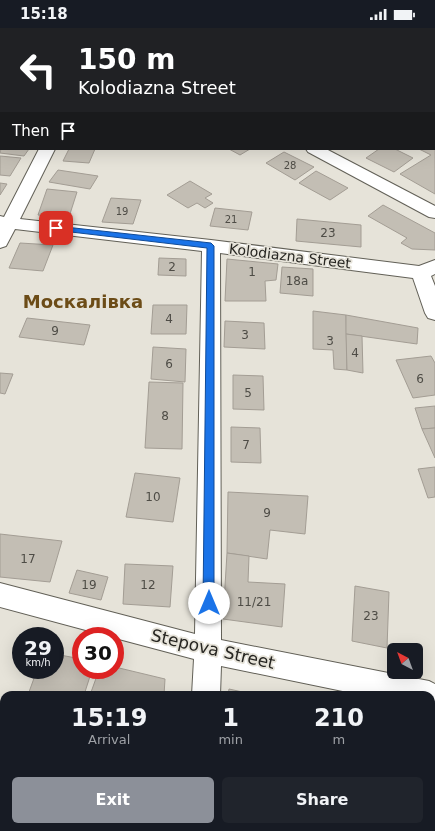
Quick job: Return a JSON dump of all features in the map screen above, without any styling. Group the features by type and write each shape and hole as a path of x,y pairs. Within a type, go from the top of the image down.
{"street":[{"path":"0,242 5,223 46,150"},
{"path":"316,150 435,213"},
{"name":"Kolodiazna Street","path":"5,223 428,270"},
{"path":"206,691 208,650 211,246"},
{"path":"428,270 435,313"},
{"name":"Stepova Street","path":"0,595 208,650 410,691"}],"building":[{"path":"1,150 28,150 24,156 0,153"},
{"path":"68,150 95,150 89,163 63,161"},
{"path":"231,150 248,150 240,155"},
{"path":"378,150 397,150 413,158 394,172 366,158"},
{"path":"421,150 435,150 435,194 400,174 431,155"},
{"path":"284,152 314,167 295,180 266,163"},
{"path":"0,156 21,158 10,176 0,175"},
{"path":"58,170 98,176 90,189 49,182"},
{"path":"316,171 348,188 330,200 299,183"},
{"path":"190,181 212,194 205,198 213,203 205,208 197,203 188,208 167,195"},
{"path":"0,183 7,184 0,195"},
{"path":"47,189 77,192 69,217 38,215"},
{"path":"111,198 141,200 133,224 102,222"},
{"path":"383,205 435,233 435,250 412,249 401,243 407,238 368,216"},
{"path":"215,208 252,212 248,230 210,226"},
{"path":"297,219 361,225 361,247 296,241"},
{"path":"20,243 53,245 43,271 9,268"},
{"path":"159,258 186,259 186,276 158,275"},
{"path":"227,259 278,264 276,280 265,281 266,301 225,301"},
{"path":"282,267 313,269 313,296 280,293"},
{"path":"153,305 187,305 186,334 151,334"},
{"path":"313,311 346,315 347,370 334,369 333,350 313,349"},
{"path":"346,315 418,328 417,344 346,334"},
{"path":"27,318 90,325 84,345 19,337"},
{"path":"225,321 264,323 265,349 224,347"},
{"path":"346,334 362,336 363,373 347,370"},
{"path":"153,347 186,349 185,382 151,379"},
{"path":"431,356 435,363 435,395 413,398 396,360"},
{"path":"0,373 13,374 5,394 0,393"},
{"path":"233,375 263,376 264,410 233,409"},
{"path":"149,382 183,383 182,449 145,448"},
{"path":"435,406 435,428 422,429 415,408"},
{"path":"231,427 260,428 261,463 231,462"},
{"path":"435,428 435,458 422,429"},
{"path":"435,467 435,497 428,498 418,469"},
{"path":"135,473 180,478 173,522 126,517"},
{"path":"228,492 308,496 305,534 270,530 267,559 227,553"},
{"path":"0,534 62,541 50,582 0,577"},
{"path":"227,553 249,556 248,582 285,584 282,627 223,619"},
{"path":"125,564 173,566 170,607 123,604"},
{"path":"77,570 108,577 101,600 69,593"},
{"path":"355,586 389,592 387,648 352,641"},
{"path":"64,656 72,657 72,679 89,679 85,691 29,691 34,679 64,679"},
{"path":"124,669 165,679 164,691 91,691 96,679 124,679"}],"district":[{"name":"Москалівка","path":"83,301"}],"route":[{"path":"56,228 211,246 209,603"}]}
